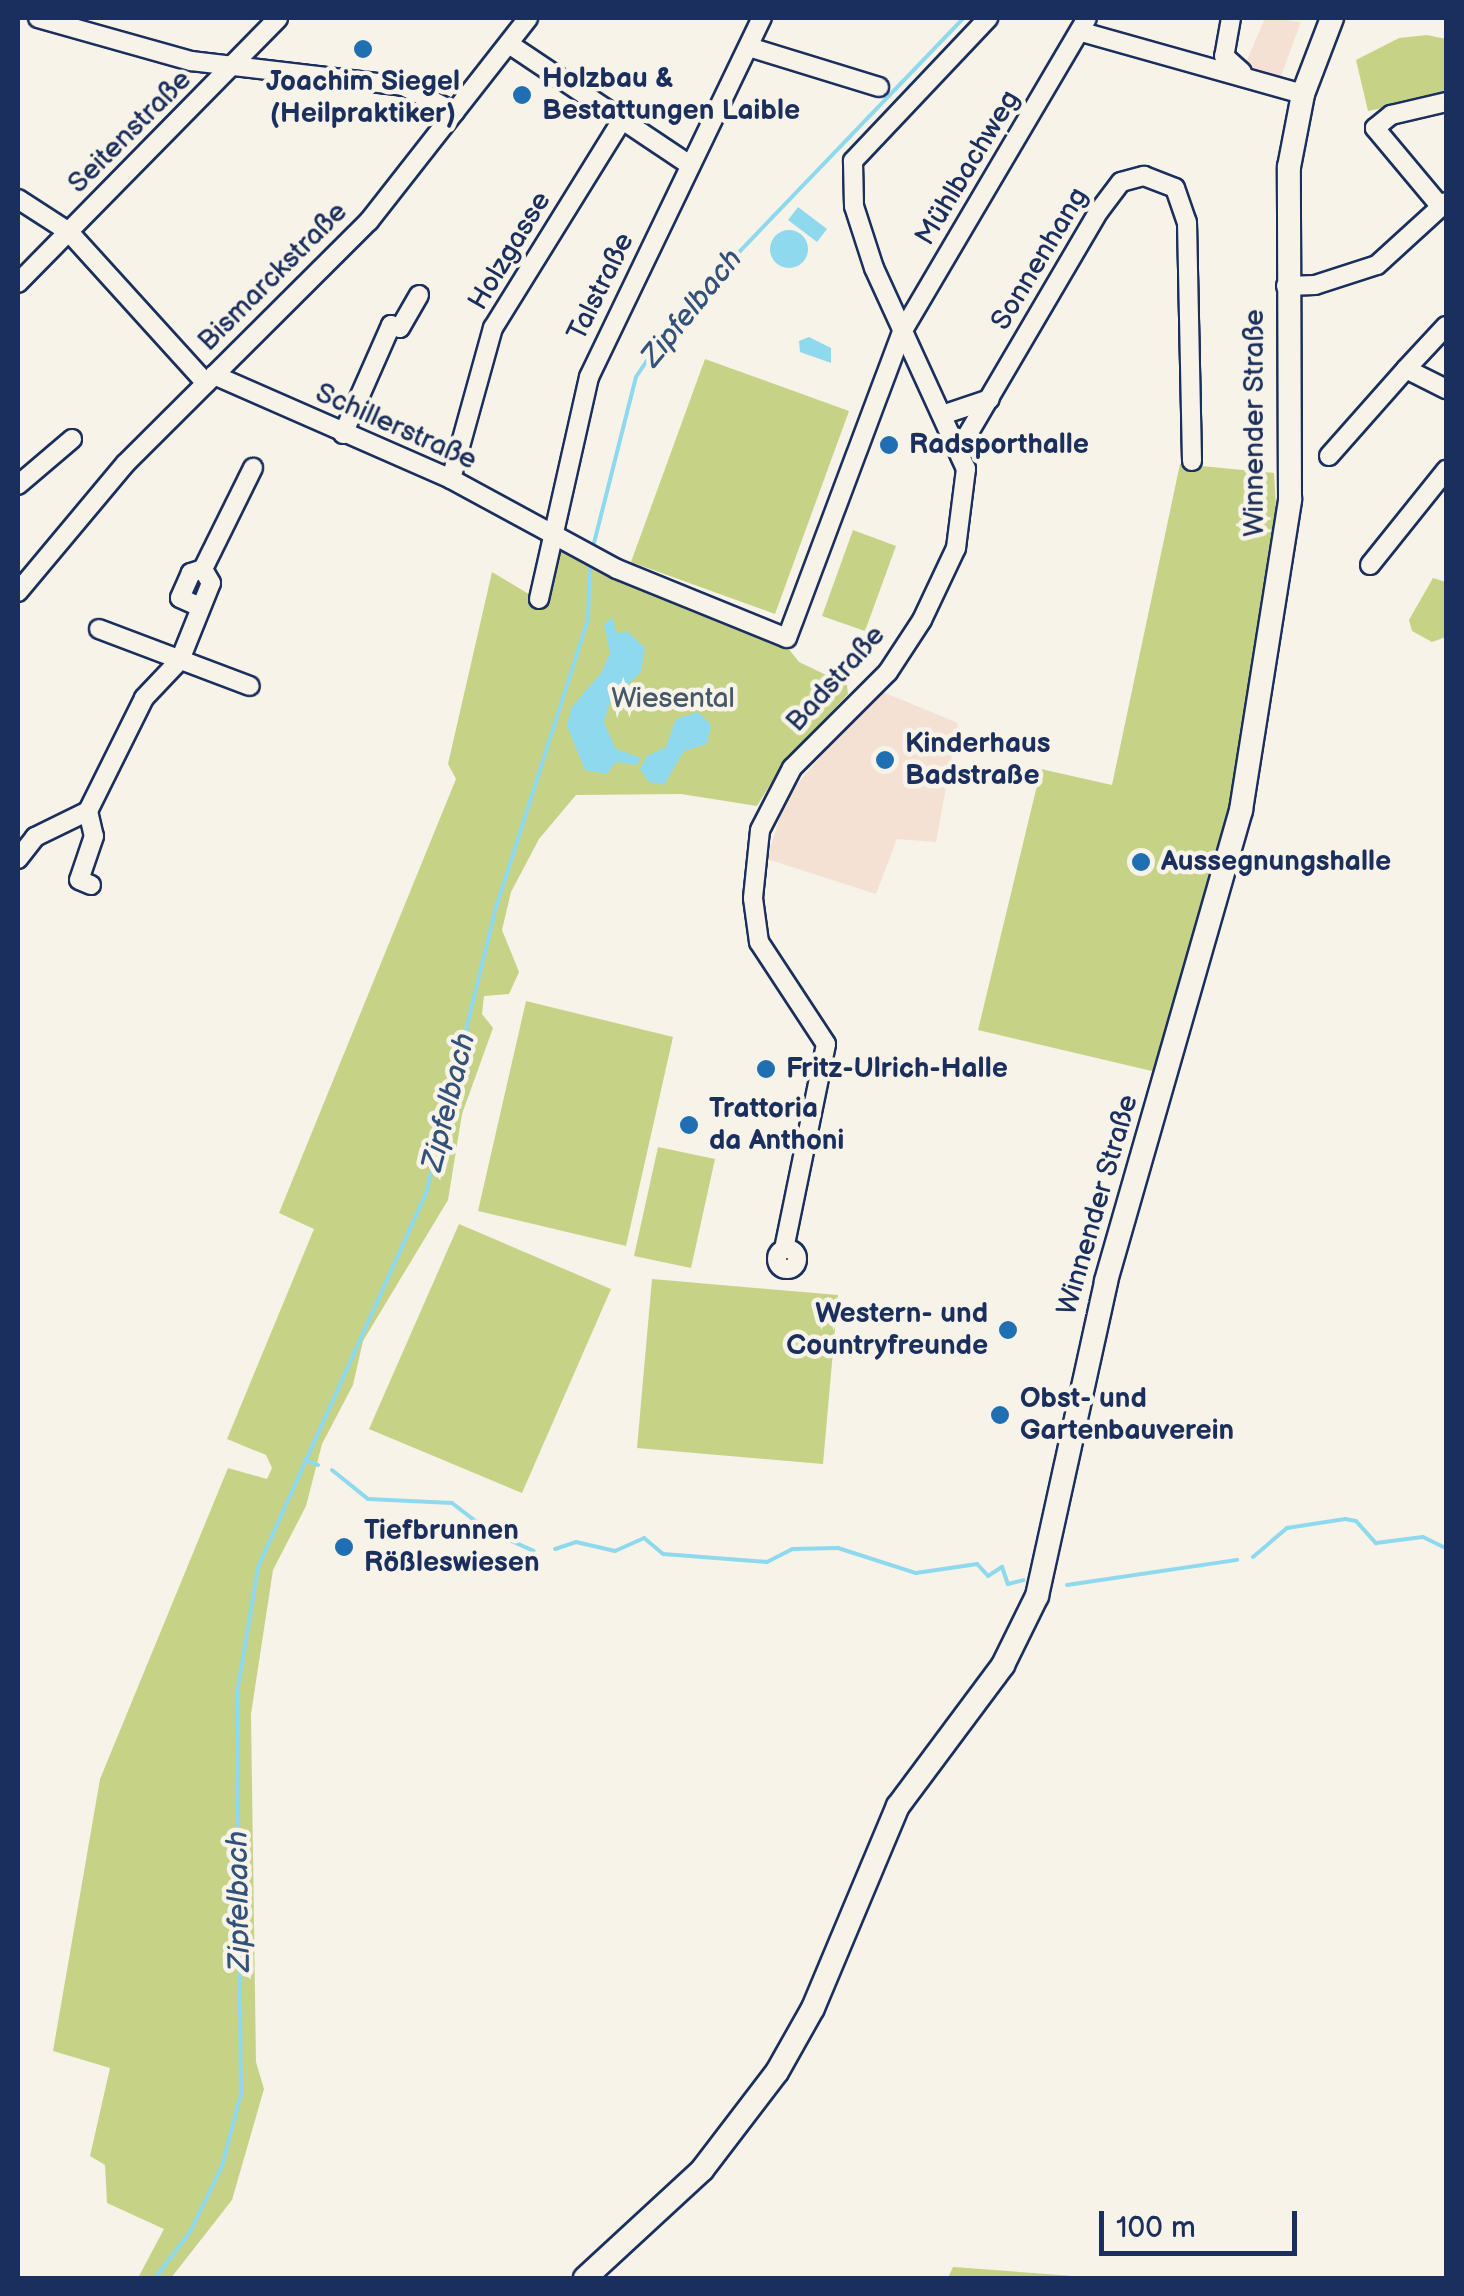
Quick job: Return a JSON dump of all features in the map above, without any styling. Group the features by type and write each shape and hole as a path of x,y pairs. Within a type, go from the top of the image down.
{"main road":[{"name":"Winnender Straße","path":"585,2278 702,2170 777,2072 828,1974 890,1820 1003,1665 1037,1596 1098,1312 1242,810 1288,524 1287,186 1304,94 1332,18"}],"street":[{"path":"38,18 233,68 403,86 455,112"},
{"name":"Seitenstraße","path":"18,283 278,18"},
{"name":"Bismarckstraße","path":"18,592 41,562 210,379 320,275 528,18"},
{"name":"Talstraße","path":"538,599 589,377 762,18"},
{"name":"Badstraße","path":"784,1249 826,1044 759,942 754,854 779,787 888,672 942,585 962,511 960,446 902,332 863,237 853,161 988,18"},
{"path":"1231,18 1224,56 1256,80"},
{"path":"1084,25 1304,94"},
{"name":"Mühlbachweg","path":"616,570 786,638 902,332 1084,25"},
{"path":"509,44 690,165"},
{"path":"749,48 879,87"},
{"path":"1286,286 1314,285 1377,265 1444,205 1376,128 1391,115 1446,102"},
{"name":"Holzgasse","path":"451,479 493,328 622,120"},
{"name":"Sonnenhang","path":"960,446 1114,189 1131,179 1157,178 1180,194 1187,222 1192,461"},
{"name":"Schillerstraße","path":"18,199 69,232 210,379 451,479 616,570"},
{"path":"343,434 391,325 400,328 419,295"},
{"path":"1329,456 1446,326"},
{"path":"1406,370 1446,389"},
{"path":"945,414 990,399"},
{"path":"18,485 72,439"},
{"path":"18,859 34,837 88,811 144,698 180,660 212,578 203,569 253,468"},
{"path":"1370,565 1446,470"},
{"name":"Bismarckstraße","path":"18,575 41,562"},
{"path":"99,629 250,686"},
{"path":"88,811 94,836 78,880 91,885"}],"shaded area":[{"path":"1265,18 1301,22 1278,84 1244,67"},
{"name":"Kinderhaus Badstraße","path":"878,690 958,723 936,842 897,839 876,894 767,859 786,797"}],"green space":[{"path":"1427,35 1446,39 1446,95 1368,111 1356,60 1399,38"},
{"path":"705,359 849,411 775,614 631,562"},
{"path":"1180,464 1274,473 1276,508 1239,792 1156,1072 978,1030 1041,769 1112,785"},
{"path":"853,530 896,546 865,631 822,616"},
{"name":"Wiesental","path":"560,550 781,639 799,662 847,685 848,694 784,762 757,806 681,794 576,795 539,839 511,892 502,930 519,972 509,994 484,996 482,1014 493,1028 462,1114 448,1200 363,1341 353,1385 322,1444 306,1506 273,1570 251,1714 256,2062 264,2089 232,2200 171,2278 138,2278 164,2229 107,2203 105,2165 90,2156 110,2068 53,2051 100,1779 228,1468 267,1479 272,1468 266,1455 227,1439 314,1229 279,1213 456,779 448,764 492,572 542,602"},
{"path":"1433,578 1446,582 1446,637 1432,642 1412,631 1409,620"},
{"path":"526,1001 673,1037 626,1246 478,1211"},
{"path":"658,1147 715,1159 691,1268 634,1256"},
{"path":"459,1224 611,1289 522,1493 369,1429"},
{"path":"652,1279 838,1295 823,1464 637,1448"},
{"path":"954,2267 1100,2278 948,2278"}],"water":[{"path":"798,207 827,229 817,242 788,220"},
{"path":"789,230 802,236 808,249 802,262 789,268 776,262 770,249 776,236"},
{"path":"809,337 831,348 831,363 800,352 799,341"},
{"path":"612,617 617,633 628,632 645,648 641,672 610,702 604,722 616,749 641,758 637,765 616,762 607,774 585,770 567,726 571,708 601,673 610,653 604,625"},
{"path":"698,712 711,725 707,744 684,751 664,785 649,782 640,769 647,756 666,747 676,719"}],"waterway":[{"path":"593,547 636,377 674,320 964,18"},
{"name":"Zipfelbach","path":"155,2278 190,2232 222,2166 241,2094 237,1693 258,1567 426,1194 494,914 588,620 590,561"},
{"path":"305,1460 318,1465"},
{"path":"332,1470 368,1499 452,1503 487,1530 534,1551"},
{"path":"1253,1557 1287,1528 1345,1519 1356,1521 1376,1543 1423,1537 1446,1548"},
{"path":"555,1549 576,1542 615,1551 644,1538 663,1554 767,1562 792,1549 838,1548 916,1573 977,1564 988,1576 1002,1567 1008,1584 1024,1580"},
{"path":"1067,1585 1237,1560"}],"place":[{"name":"Joachim Siegel (Heilpraktiker)","path":"363,49"},
{"name":"Holzbau & Bestattungen Laible","path":"522,95"},
{"name":"Radsporthalle","path":"889,445"},
{"name":"Kinderhaus Badstraße","path":"885,760"},
{"name":"Aussegnungshalle","path":"1141,862"},
{"name":"Fritz-Ulrich-Halle","path":"766,1069"},
{"name":"Trattoria da Anthoni","path":"689,1125"},
{"name":"Western- und Countryfreunde","path":"1008,1330"},
{"name":"Obst- und Gartenbauverein","path":"1000,1415"},
{"name":"Tiefbrunnen Rößleswiesen","path":"344,1547"}]}
